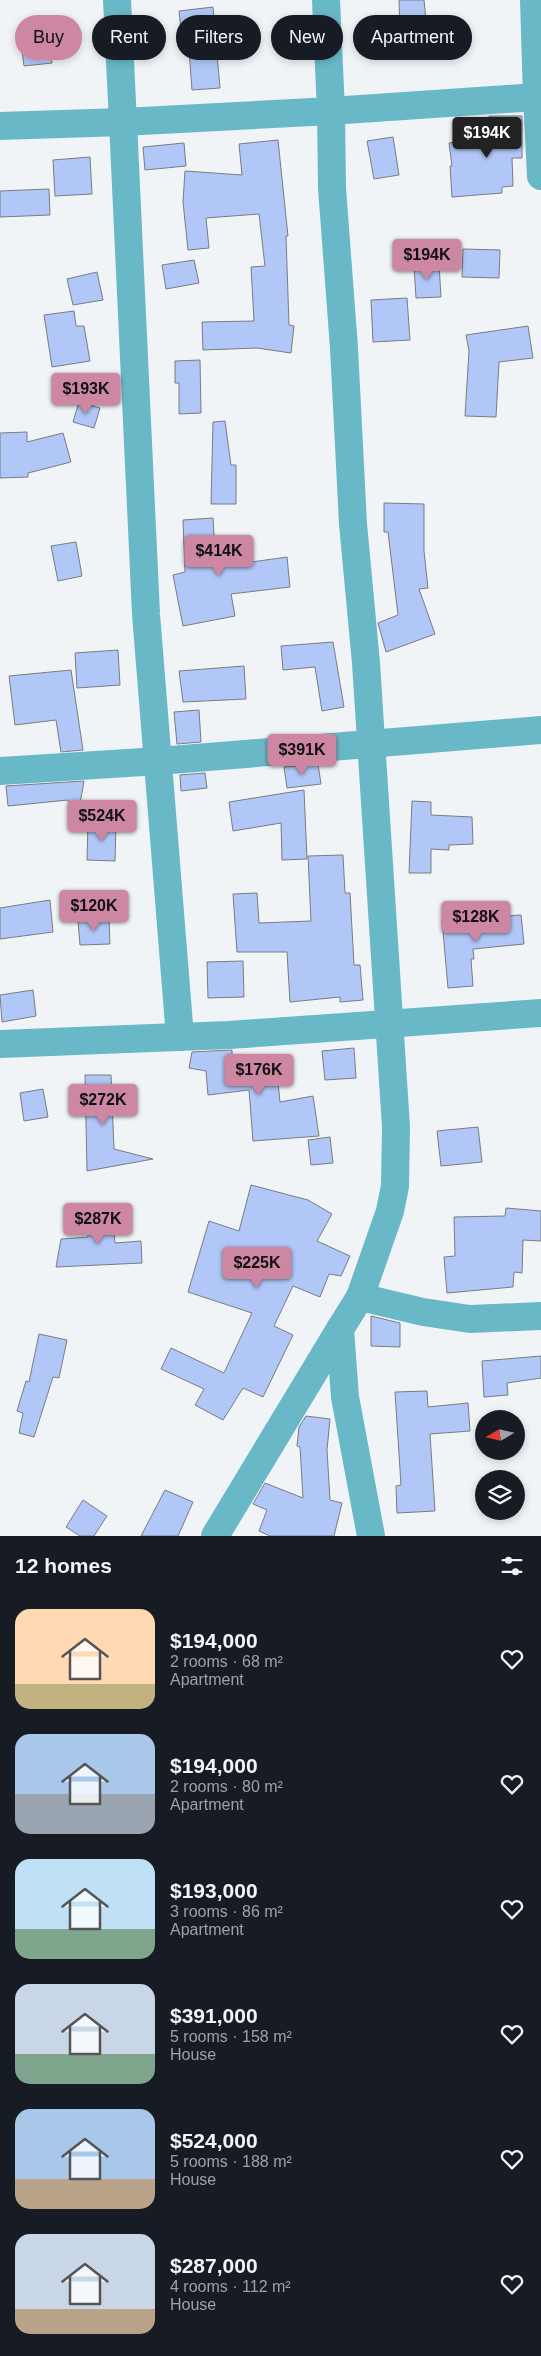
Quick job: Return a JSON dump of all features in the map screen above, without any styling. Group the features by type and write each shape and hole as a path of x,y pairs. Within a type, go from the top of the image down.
{"street":[{"path":"117,0 146,614 180,1037"},
{"path":"215,1536 360,1297 383,1237 395,1186 396,1127 366,663 353,524 344,348 332,188 326,0"},
{"path":"534,0 541,176"},
{"path":"0,126 123,122 331,111 539,97"},
{"path":"0,771 159,761 541,730"},
{"path":"0,1044 180,1037 541,1013"},
{"path":"360,1297 423,1312 470,1319 541,1316"},
{"path":"340,1329 345,1397 371,1536"}],"building":[{"path":"399,0 424,0 426,15 399,15"},
{"path":"213,7 214,15 179,15 179,11"},
{"path":"23,60 52,60 52,63 24,66"},
{"path":"190,60 218,60 220,88 192,90"},
{"path":"489,116 522,116 522,158 512,158 513,186 502,187 502,193 452,197 450,166 452,166 449,143 488,137"},
{"path":"393,137 399,175 374,179 367,141"},
{"path":"278,140 288,236 286,236 289,325 294,326 291,353 257,348 203,350 202,322 254,321 251,267 265,266 259,214 206,218 209,248 188,250 183,202 185,171 242,175 239,144"},
{"path":"184,143 186,166 145,170 143,147"},
{"path":"90,157 92,194 55,196 53,160"},
{"path":"49,189 50,215 0,217 0,191"},
{"path":"463,249 500,250 499,278 462,277"},
{"path":"194,260 199,283 166,289 162,265"},
{"path":"439,264 441,297 416,298 414,265"},
{"path":"97,272 103,300 73,305 67,279"},
{"path":"407,298 410,340 373,342 371,300"},
{"path":"74,311 76,326 84,326 90,361 52,367 44,315"},
{"path":"528,326 533,358 499,362 496,417 465,416 469,351 466,335"},
{"path":"200,360 201,413 179,414 179,383 175,383 175,361"},
{"path":"79,402 100,408 94,428 73,422"},
{"path":"225,421 231,465 236,465 236,504 211,504 213,422"},
{"path":"27,432 27,442 63,433 71,462 28,473 28,477 0,478 0,433"},
{"path":"384,503 424,504 424,551 428,588 419,589 435,634 386,652 378,623 398,615 388,532 384,532"},
{"path":"213,518 216,567 287,557 290,587 231,594 235,616 183,626 173,575 185,572 183,520"},
{"path":"76,542 82,576 58,581 51,546"},
{"path":"333,642 344,707 322,711 315,667 283,670 281,646"},
{"path":"118,650 120,685 77,688 75,653"},
{"path":"244,666 246,699 183,702 179,671"},
{"path":"71,670 83,750 61,752 56,720 15,725 9,676"},
{"path":"199,710 201,742 177,744 174,712"},
{"path":"318,764 321,784 287,788 284,767"},
{"path":"205,773 207,788 181,791 180,775"},
{"path":"84,781 76,827 73,827 68,800 8,806 6,786"},
{"path":"304,790 307,859 282,860 281,823 233,831 229,802"},
{"path":"412,801 431,802 431,815 472,817 473,844 449,845 449,850 431,849 431,873 409,873"},
{"path":"88,822 116,823 115,861 87,860"},
{"path":"343,855 345,893 350,893 354,965 360,965 363,1000 340,1002 340,997 290,1002 287,952 237,952 233,894 257,893 259,923 311,921 308,856"},
{"path":"50,900 53,932 0,939 0,908"},
{"path":"521,915 524,944 473,949 474,959 471,959 473,986 448,988 442,920"},
{"path":"109,920 110,944 80,945 78,921"},
{"path":"243,961 244,997 208,998 207,962"},
{"path":"33,990 36,1016 2,1022 0,995"},
{"path":"354,1048 356,1078 325,1080 322,1051"},
{"path":"232,1050 232,1065 276,1062 280,1102 313,1096 319,1136 253,1141 249,1090 208,1095 206,1071 189,1068 192,1052"},
{"path":"85,1075 111,1075 114,1149 153,1159 87,1171"},
{"path":"43,1089 48,1117 24,1121 20,1093"},
{"path":"478,1127 482,1162 441,1166 437,1131"},
{"path":"330,1137 333,1163 311,1165 308,1140"},
{"path":"251,1185 308,1200 332,1214 317,1241 350,1256 341,1276 329,1274 320,1297 293,1286 274,1326 293,1335 263,1397 243,1388 223,1420 195,1405 204,1389 161,1369 171,1348 224,1373 252,1313 188,1292 209,1221 239,1231"},
{"path":"506,1208 541,1211 541,1241 523,1240 522,1273 514,1272 513,1287 447,1293 444,1257 455,1256 454,1217 505,1216"},
{"path":"112,1209 115,1243 141,1241 142,1263 56,1267 61,1239 88,1237 88,1211"},
{"path":"371,1316 400,1323 400,1347 371,1346"},
{"path":"39,1334 67,1340 59,1378 53,1377 34,1437 19,1433 23,1413 17,1411 26,1381 29,1382"},
{"path":"541,1356 541,1378 507,1383 508,1395 484,1397 482,1361"},
{"path":"427,1391 428,1407 468,1403 470,1431 430,1434 435,1511 397,1513 396,1486 401,1485 395,1392"},
{"path":"306,1416 330,1419 327,1450 330,1500 342,1503 334,1536 270,1536 259,1531 267,1510 253,1504 265,1483 303,1498 300,1447 297,1446 299,1427"},
{"path":"165,1490 193,1502 178,1536 141,1536"},
{"path":"83,1500 107,1516 94,1536 80,1536 66,1527"}]}
